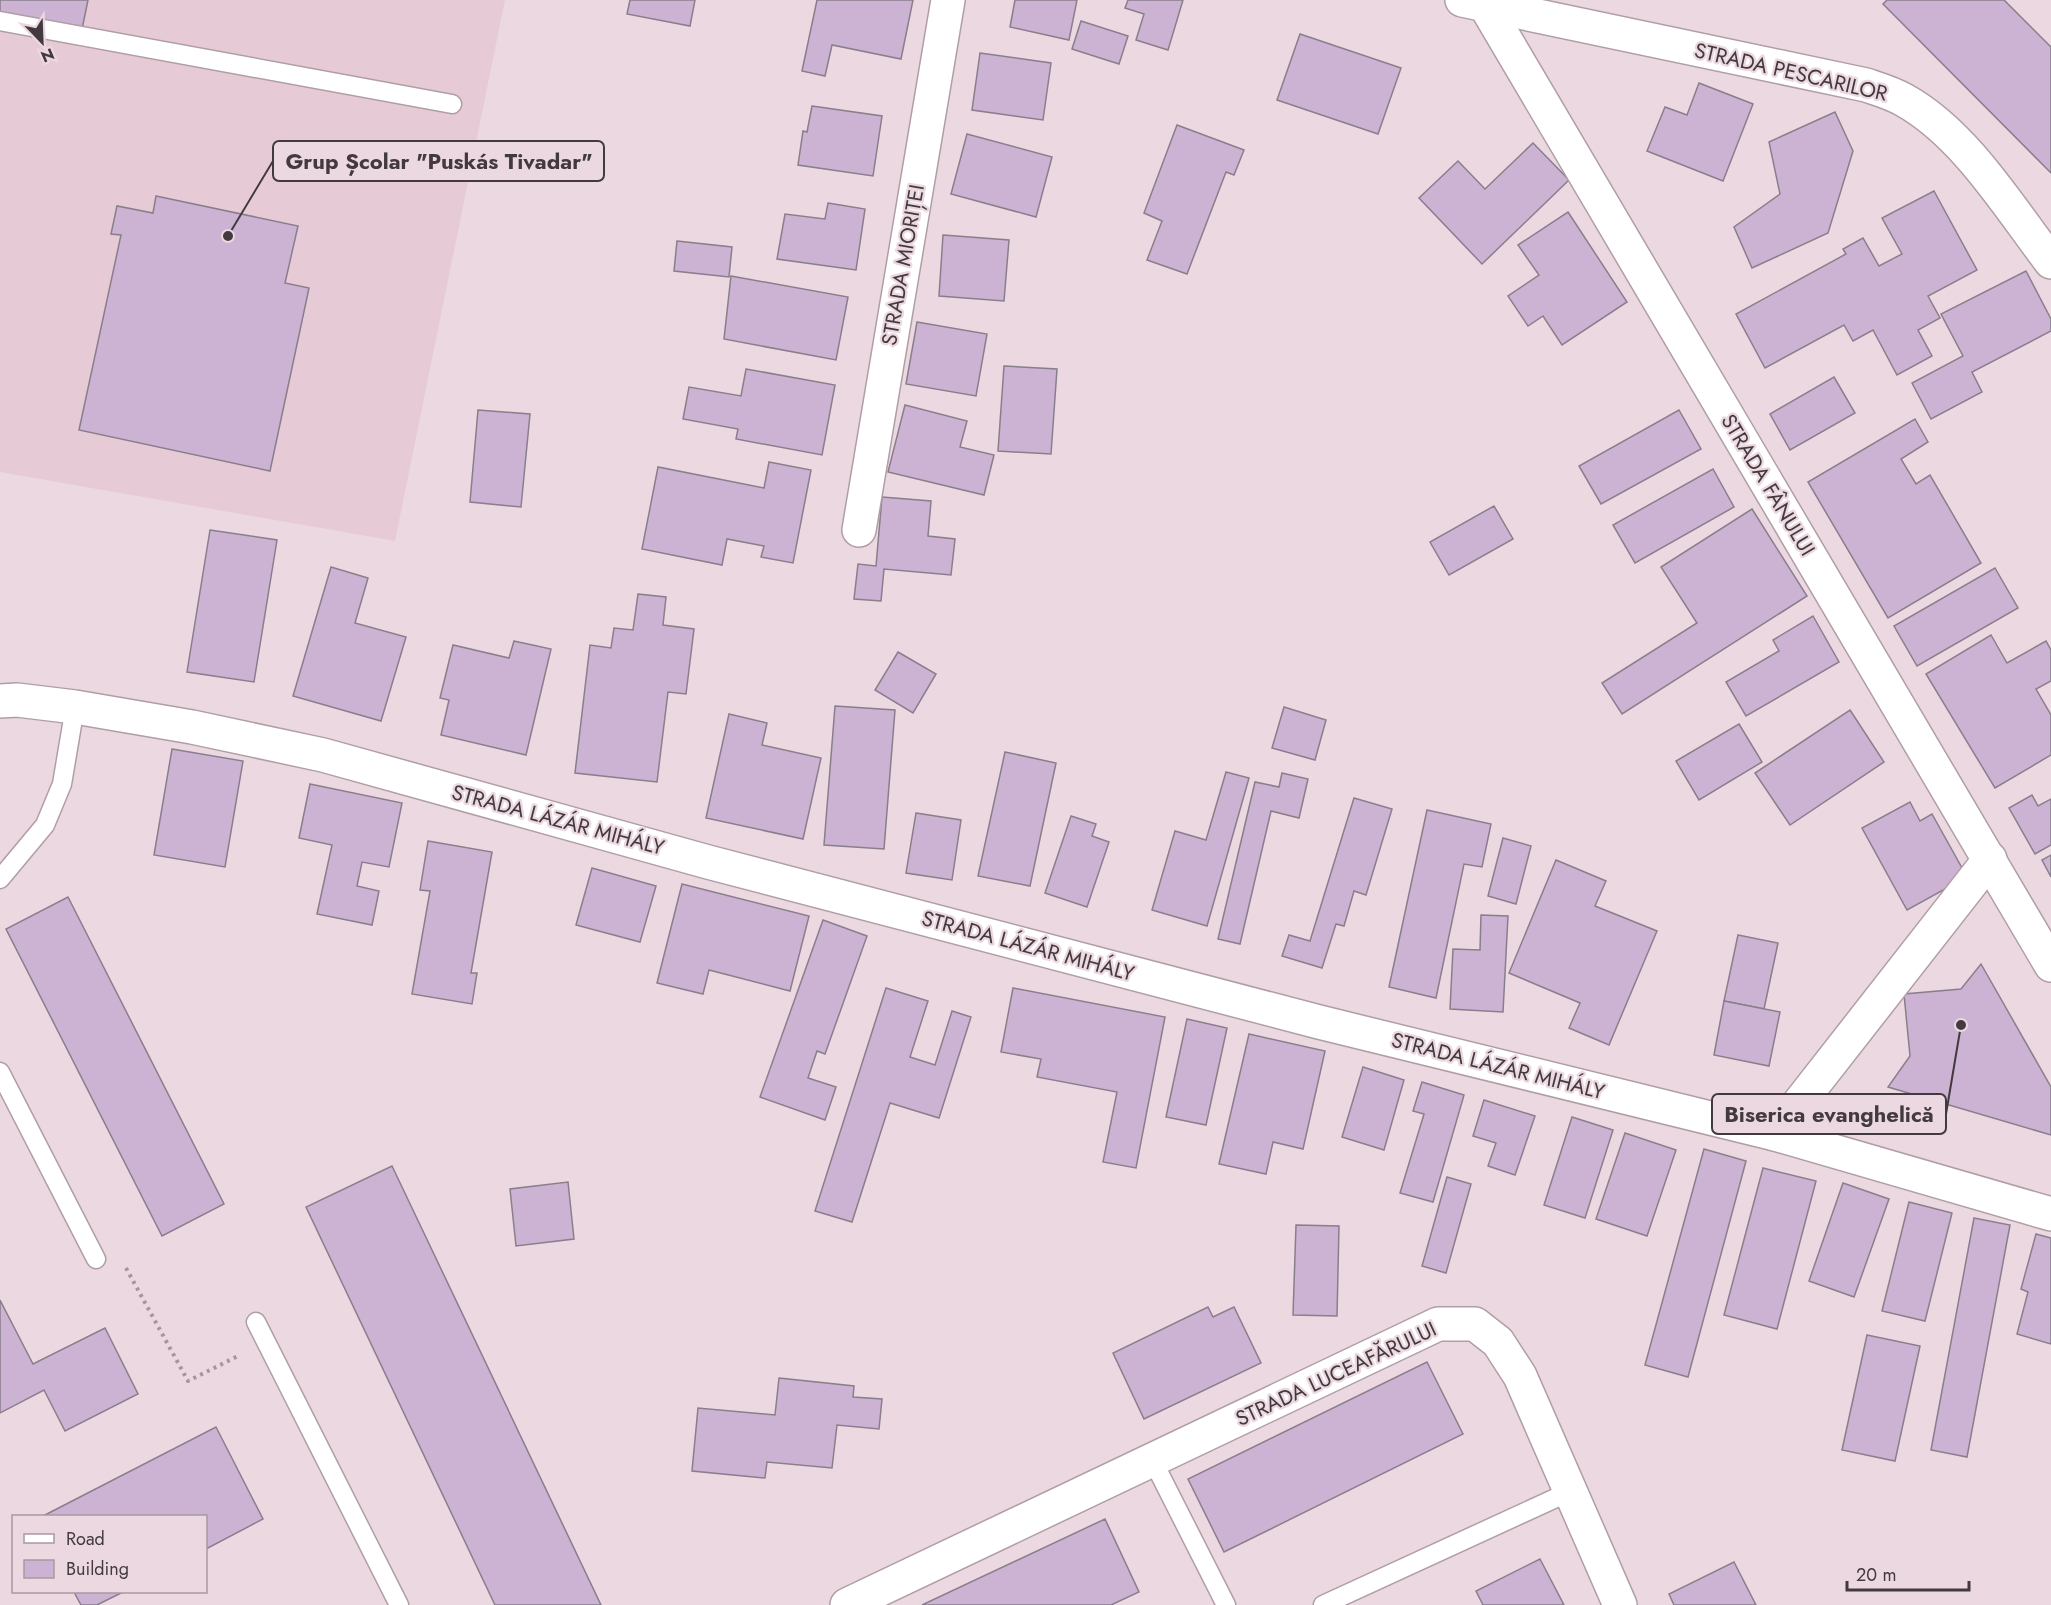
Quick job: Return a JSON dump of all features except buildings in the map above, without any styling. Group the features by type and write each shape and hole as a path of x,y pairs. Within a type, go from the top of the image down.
{"street":[{"name":"STRADA MIORIȚEI","path":"859,530 948,0"},
{"name":"STRADA PESCARILOR","path":"1473,2 1866,85 1904,99 1941,127 1980,168 2051,262"},
{"name":"STRADA FÂNULUI","path":"1473,2 1990,859 2051,965"},
{"name":"STRADA LÁZÁR MIHÁLY","path":"0,701 17,700 75,707 192,727 323,755 708,862 1319,1022 1775,1134 2051,1214"},
{"path":"1775,1134 1990,859"},
{"name":"STRADA LUCEAFĂRULUI","path":"847,1605 1438,1324 1475,1324 1498,1342 1520,1376 1620,1605"}],"lane":[{"path":"0,21 452,104"},
{"path":"0,879 45,825 62,784 75,707"},
{"path":"0,1072 96,1259"},
{"path":"256,1322 399,1605"},
{"path":"1152,1459 1226,1605"},
{"path":"1323,1605 1571,1491"}],"path":[{"path":"96,1259 116,1249 188,1380 266,1342"}],"shaded area":[{"path":"0,0 505,0 395,541 0,472"}],"place":[{"name":"Grup Școlar \"Puskás Tivadar\"","path":"228,236"},
{"name":"Biserica evanghelică","path":"1961,1025"}]}
